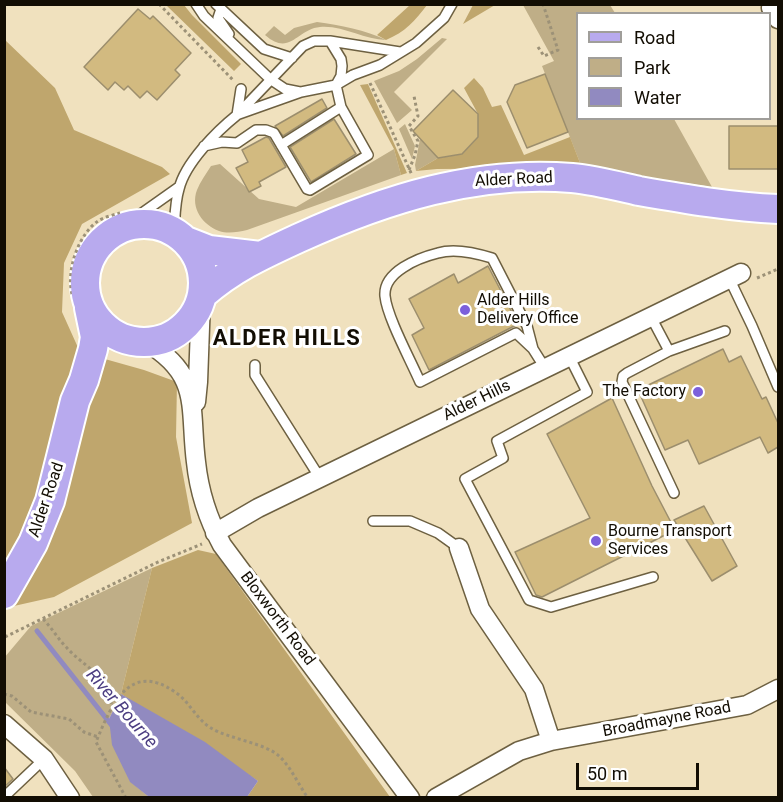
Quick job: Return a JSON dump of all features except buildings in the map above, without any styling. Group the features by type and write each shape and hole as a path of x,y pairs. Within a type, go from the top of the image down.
{"main road":[{"name":"Alder Road","path":"201,297 224,276 260,256 350,217 415,181 452,185 484,180 548,177 574,179 711,203 778,209"},
{"path":"180,236 196,255 203,280 201,297 191,319 179,330 165,338 141,342 119,337 107,329 98,321 89,306 84,284 88,261 100,242 121,228 147,223 159,225 209,250 260,256"},
{"name":"Alder Road","path":"4,594 33,543 50,501 75,401 91,359 95,337 89,306"},
{"name":"Alder Road","path":"75,401 106,363 141,342"}],"street":[{"name":"Alder Hills","path":"216,535 258,508 735,276"},
{"name":"Bloxworth Road","path":"193,419 198,382 201,297"},
{"name":"Bloxworth Road","path":"141,342 160,350 182,372 187,385 193,419 195,460 200,490 216,535 410,798"},
{"path":"459,548 480,609 534,689 551,741"},
{"name":"Broadmayne Road","path":"436,798 519,751 551,741 747,705 777,695"},
{"path":"4,724 44,759 70,798"}],"lane":[{"path":"196,4 204,16 270,79 285,89 301,93"},
{"path":"237,115 301,93 336,85 353,75 380,66 416,43 444,18 452,4"},
{"path":"218,7 218,18 237,47"},
{"path":"218,7 264,49 292,58"},
{"path":"121,228 179,187 204,146 303,46 314,41 330,41 400,52"},
{"path":"204,146 222,142 237,143 256,130 274,133 308,190 367,156 341,107 336,85 341,76 341,59 330,41"},
{"path":"237,115 241,89"},
{"path":"281,145 341,107"},
{"path":"179,187 180,236"},
{"path":"533,348 516,333 420,382 385,296 388,284 393,274 439,252 476,253 492,258 527,326 533,348 545,368"},
{"path":"735,276 752,326 778,387"},
{"path":"651,317 669,351"},
{"path":"674,493 622,382 623,376 669,351 725,331"},
{"path":"569,356 587,392 497,441 503,458 465,478 529,600 551,607 653,577"},
{"path":"255,365 255,375 320,478"},
{"path":"373,521 410,521 438,533 459,548"},
{"path":"4,797 44,759"}],"path":[{"path":"159,4 241,89"},
{"path":"538,47 544,56 558,50 543,4"},
{"path":"367,70 370,85 415,181"},
{"path":"414,96 418,116 409,126 417,141 415,181"},
{"path":"735,276 758,279 778,269"},
{"path":"5,638 216,535"},
{"path":"43,619 56,632 65,646 102,680 112,694 110,708 96,742 126,798"},
{"path":"110,708 121,694 135,684 149,680 158,681 175,692 204,724 219,733 278,754 308,798"},
{"path":"4,693 12,696 31,712 69,719 84,732 99,737"}],"green space":[{"path":"523,5 610,5 614,12 576,12 576,120 675,120 712,187 582,168 542,66 554,61"},
{"path":"317,22 353,28 386,40 329,27 312,29 287,43 274,41 265,35 274,26 285,35 294,28"},
{"path":"442,38 447,39 394,92 412,110 397,123 374,81 399,71"},
{"path":"405,124 415,146 412,159 399,129"},
{"path":"420,139 438,158 416,171 415,165"},
{"path":"394,149 401,175 247,230 229,233 213,228 199,215 195,203 197,190 211,166 220,164 259,199 296,207"},
{"path":"152,568 121,694 109,719 130,781 149,797 93,797 75,771 5,702 4,658 31,626"}],"shaded area":[{"path":"473,4 495,5 463,24"},
{"path":"166,5 184,5 241,64 234,71"},
{"path":"410,5 427,5 414,21 399,33 386,40 377,35"},
{"path":"4,39 55,88 74,130 162,167 170,174 82,224 64,263 62,312 80,352 177,382 176,437 192,523 54,597 5,608"},
{"path":"474,78 483,88 492,107 501,105 524,155 570,137 582,168 416,171 438,158 462,154 478,137 478,114 464,88"},
{"path":"368,84 407,173 401,175 394,149 360,85"},
{"path":"198,550 216,554 390,797 247,797 258,781 121,694 152,568"}],"water":[{"path":"121,694 205,742 258,781 247,797 149,797 130,782 112,745 109,719"}],"waterway":[{"name":"River Bourne","path":"37,631 113,727"}],"place":[{"name":"Alder Hills Delivery Office","path":"465,310"},
{"name":"The Factory","path":"698,392"},
{"name":"Bourne Transport Services","path":"596,541"}],"district":[{"name":"ALDER HILLS","path":"287,339"}]}
